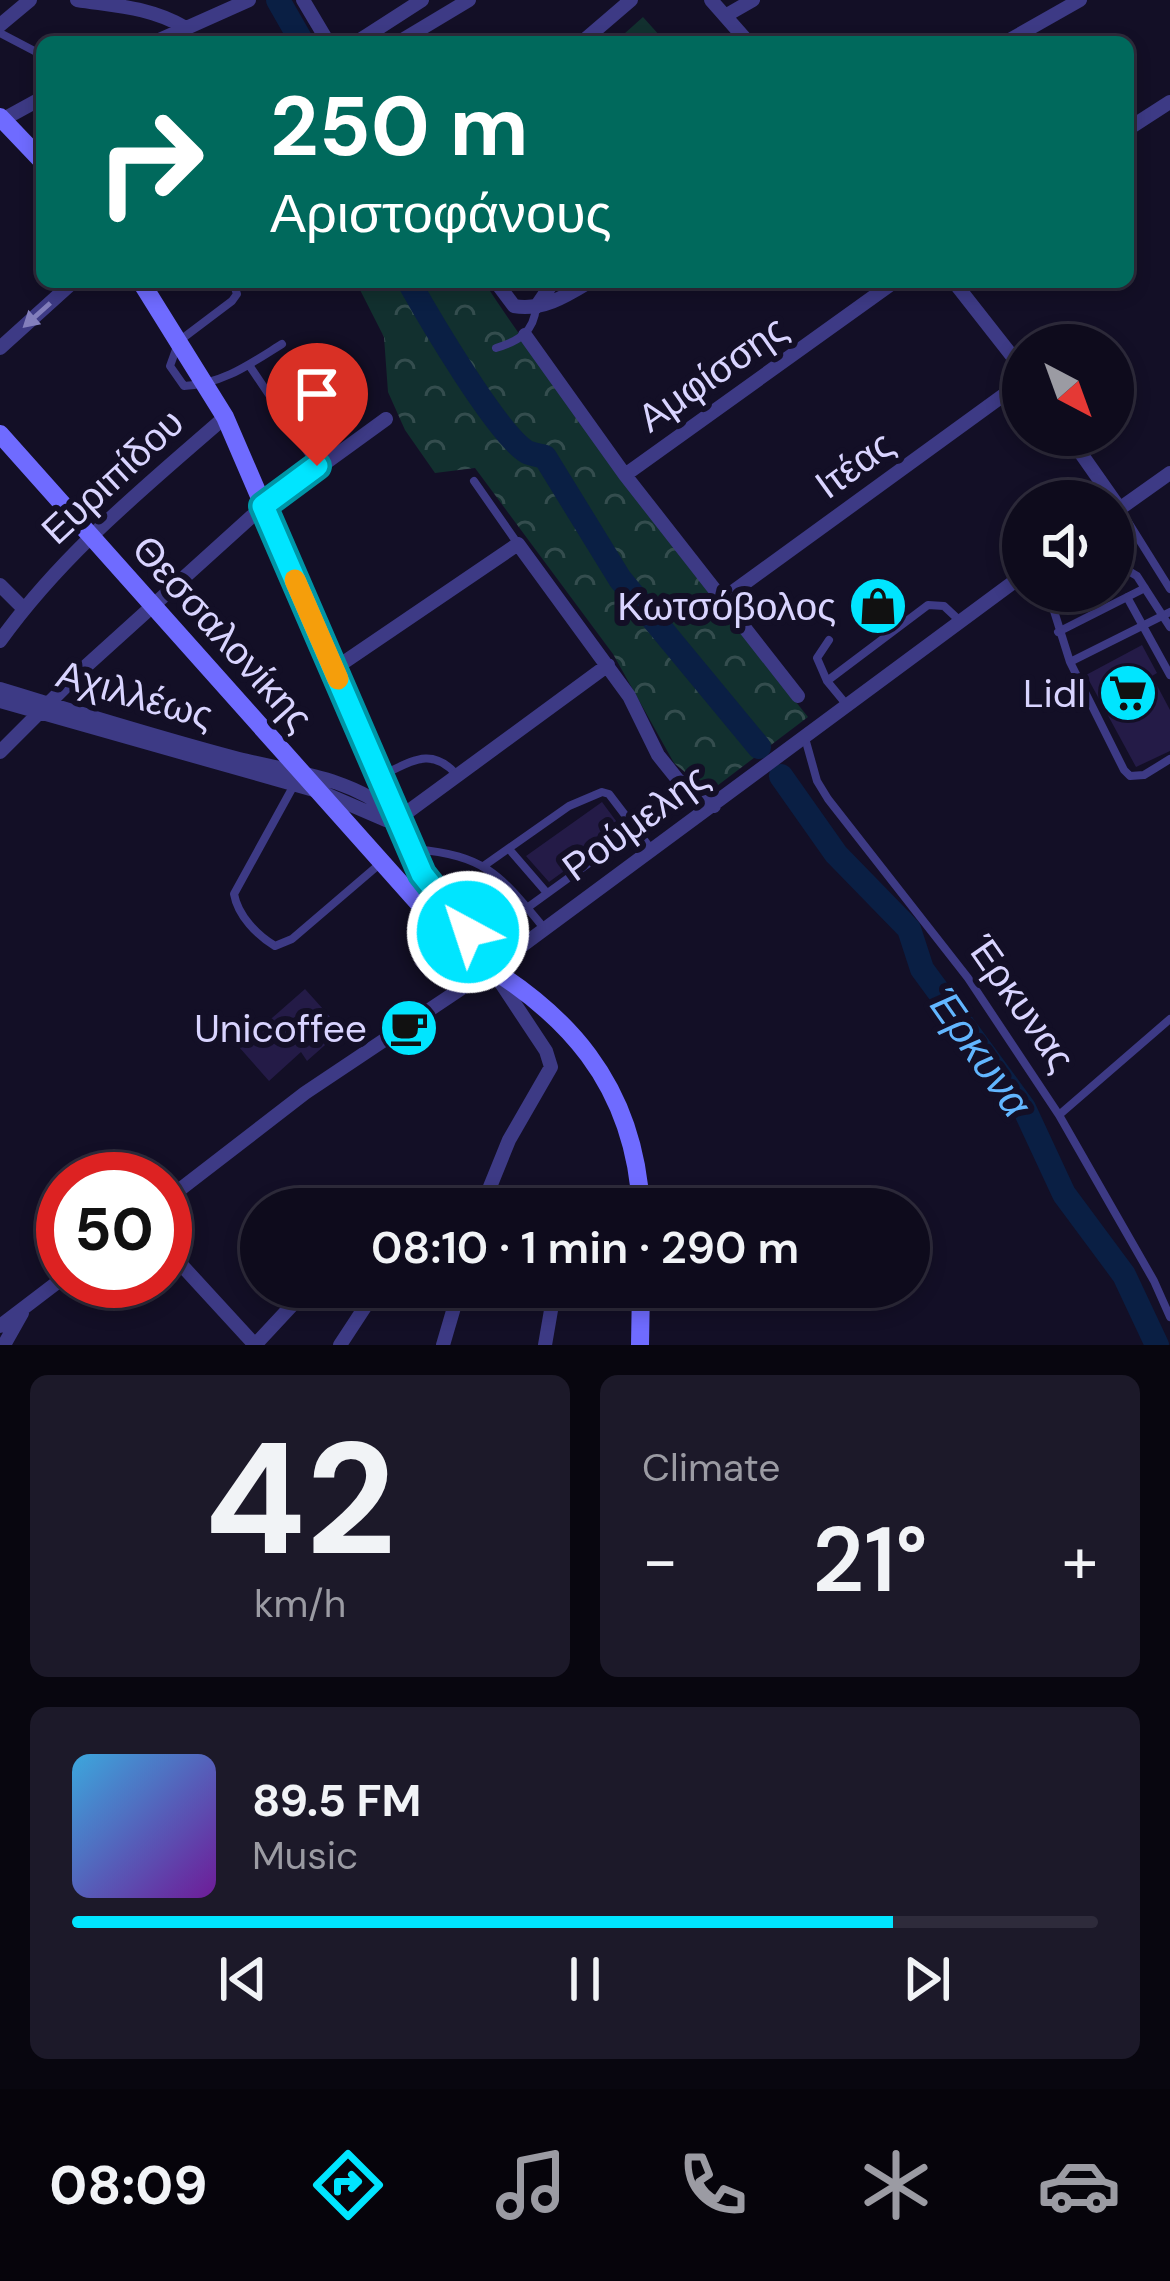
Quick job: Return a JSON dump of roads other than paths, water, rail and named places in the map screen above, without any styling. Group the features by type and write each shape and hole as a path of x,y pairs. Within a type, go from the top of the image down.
{"main road":[{"path":"1,119 36,155"},
{"path":"145,288 225,417 429,886 491,968"},
{"name":"Θεσσαλονίκης","path":"0,434 299,779 321,792 461,951 557,1017 596,1064 633,1139 639,1188"},
{"path":"640,1345 641,1308"}],"street":[{"path":"0,29 30,0"},
{"path":"76,0 164,15 184,27"},
{"path":"166,36 249,0"},
{"path":"303,0 324,36"},
{"path":"366,36 422,0"},
{"path":"409,36 469,0"},
{"path":"589,36 631,0"},
{"path":"711,0 743,36"},
{"path":"725,16 753,0"},
{"path":"1016,36 1072,2"},
{"path":"1,119 36,101"},
{"path":"1134,125 1170,102"},
{"path":"0,348 67,288"},
{"path":"501,288 514,305 536,307 577,288"},
{"path":"536,307 549,288"},
{"name":"Αμφίσσης","path":"626,475 886,288"},
{"path":"959,288 1002,343"},
{"path":"525,335 626,475 798,696"},
{"name":"Ιτέας","path":"723,599 1002,396"},
{"name":"Ευριπίδου","path":"0,640 91,535 225,417"},
{"path":"0,752 152,604 263,506 386,419"},
{"path":"1134,499 1170,473"},
{"path":"334,670 518,544 629,695 658,755 678,780 714,806"},
{"path":"0,585 23,608"},
{"name":"Ρούμελης","path":"192,1181 305,1093 491,968 714,806 1002,590"},
{"path":"321,792 386,820 398,819 608,665"},
{"name":"Αχιλλέως","path":"0,689 43,708"},
{"name":"Αχιλλέως","path":"0,701 43,708 352,790 398,819"},
{"path":"490,1188 509,1140 551,1067 491,968"},
{"path":"192,1276 255,1345 289,1308"},
{"path":"0,1327 36,1298"},
{"path":"4,1345 25,1306"},
{"path":"340,1345 365,1308"},
{"path":"443,1345 454,1308"},
{"path":"545,1345 551,1308"}],"lane":[{"path":"0,29 36,51"},
{"path":"179,341 232,302 234,288"},
{"path":"496,348 525,335 536,307"},
{"path":"208,385 283,344"},
{"path":"249,365 317,466"},
{"path":"474,481 518,544"},
{"path":"1134,536 1170,589"},
{"path":"1134,577 1166,614 1170,627"},
{"path":"1134,594 1145,588"},
{"path":"827,681 928,605 944,606 961,620"},
{"path":"1134,611 1170,675"},
{"path":"1054,612 1070,662 1124,770 1130,776 1144,775 1170,759"},
{"path":"1058,632 1097,612"},
{"path":"1070,662 1166,614"},
{"path":"830,640 817,658 827,681 847,705"},
{"name":"Έρκυνας","path":"805,738 817,781 828,799 968,978 1059,1115 1170,1316"},
{"path":"380,776 425,757 442,760 457,775"},
{"path":"299,779 234,894 240,913 266,940 275,946 292,939 383,861"},
{"path":"485,865 569,806 602,792 609,794 652,851"},
{"path":"527,908 636,830"},
{"path":"412,849 453,853 485,865 545,929"},
{"path":"509,849 548,894"},
{"path":"1059,1115 1170,1019"}],"waterway":[{"name":"Έρκυνα","path":"278,0 299,36"},
{"name":"Έρκυνα","path":"413,288 499,423 527,452 545,457 620,579 759,747"},
{"name":"Έρκυνα","path":"781,776 836,854 909,929 922,969 1024,1108 1064,1194 1124,1275 1157,1345"}],"place":[{"name":"Κωτσόβολος","path":"878,606"},
{"name":"Lidl","path":"1128,693"},
{"name":"Unicoffee","path":"409,1028"}]}
